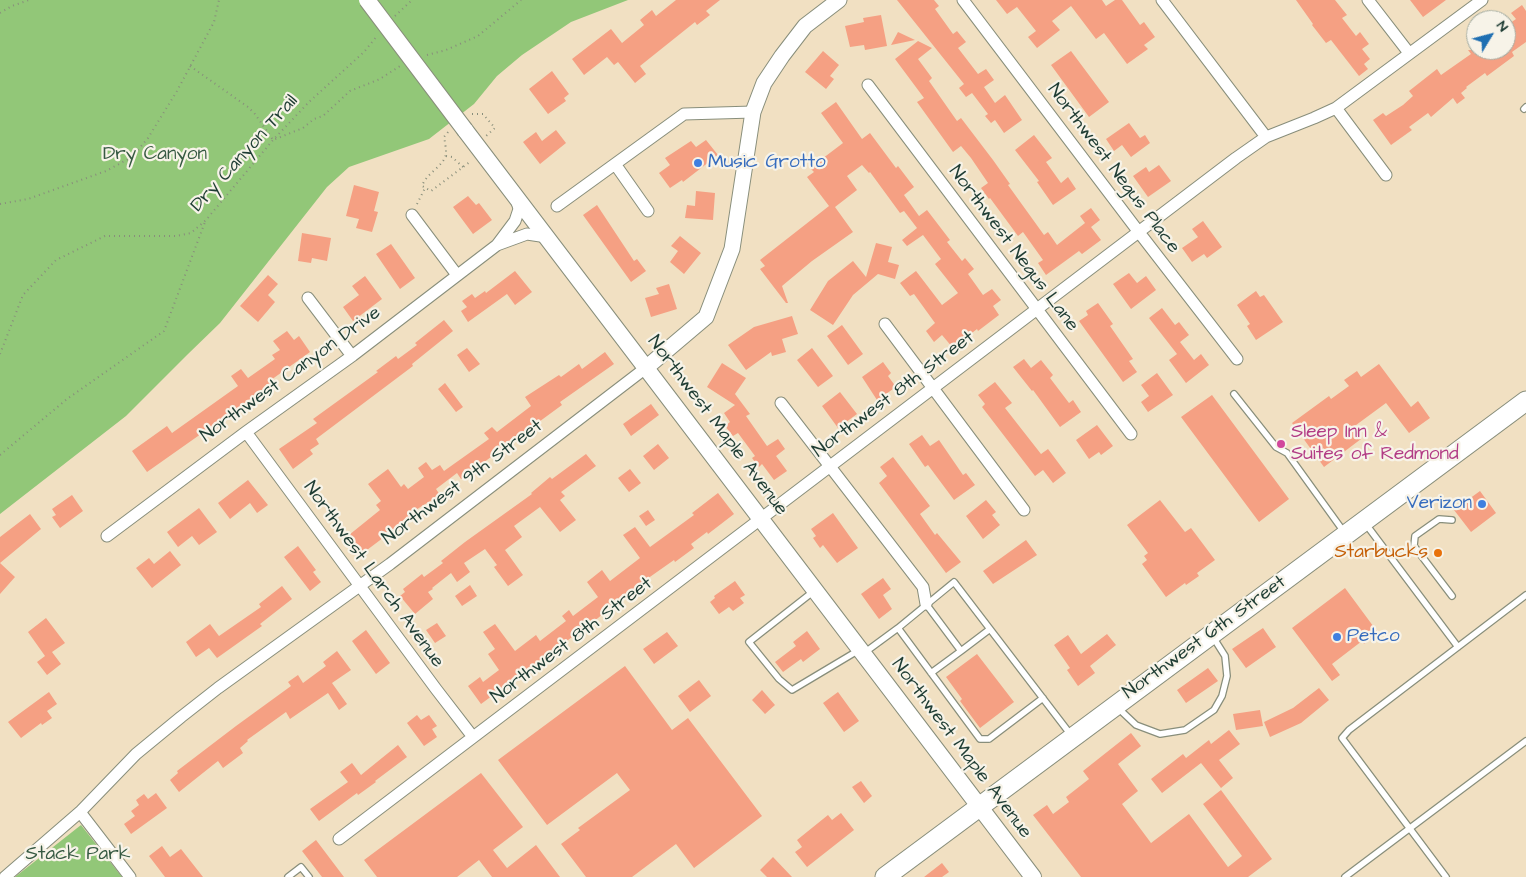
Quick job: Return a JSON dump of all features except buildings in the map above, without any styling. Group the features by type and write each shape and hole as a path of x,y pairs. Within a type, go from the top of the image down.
{"main road":[{"name":"Northwest Maple Avenue","path":"368,0 1033,877"},
{"name":"Northwest 6th Street","path":"885,877 1114,705 1526,401"}],"street":[{"path":"557,206 684,114 753,112 764,83 782,56 806,26 839,0"},
{"name":"Northwest Negus Place","path":"963,0 1237,359"},
{"path":"1162,0 1266,137"},
{"path":"1368,0 1409,53"},
{"name":"Northwest 8th Street","path":"339,839 1236,158 1266,137 1336,108 1482,0"},
{"name":"Northwest Negus Lane","path":"868,85 1131,434"},
{"path":"1336,108 1386,175"},
{"name":"Northwest 9th Street","path":"80,812 136,754 181,717 218,688 390,564 647,368 706,317 732,249 753,112"},
{"path":"615,164 648,211"},
{"name":"Northwest Canyon Drive","path":"107,536 246,432 352,356 497,245 515,222 519,210 515,195"},
{"path":"412,215 457,275"},
{"name":"Northwest Canyon Drive","path":"497,245 528,234 547,237"},
{"path":"308,298 352,356"},
{"path":"885,324 1024,510"},
{"path":"781,403 923,587 926,604"},
{"name":"Northwest Larch Avenue","path":"246,432 473,737"},
{"path":"5,877 80,812 130,877"}],"lane":[{"path":"1234,394 1276,447 1287,453 1346,534"},
{"path":"1452,520 1440,519 1431,525 1415,536 1414,546 1452,596"},
{"path":"1363,522 1458,647"},
{"path":"816,590 749,642 779,679 792,690 863,651 898,628 954,582 1073,737"},
{"path":"1446,877 1342,738 1349,730 1526,595"},
{"path":"926,604 961,650"},
{"path":"898,628 980,739 989,739 1043,698"},
{"path":"931,673 990,629"},
{"path":"1114,705 1136,726 1160,734 1185,730 1214,710 1222,696 1227,676 1225,656 1211,634"},
{"path":"1345,877 1526,741"},
{"path":"288,877 301,867 309,877"}],"path":[{"path":"0,13 29,0"},
{"path":"0,204 28,199 98,174 132,157 148,138 190,66 214,22 220,0"},
{"path":"394,17 412,0"},
{"path":"427,55 446,50 478,36 521,0"},
{"name":"Dry Canyon Trail","path":"0,354 23,295 56,260 105,236 176,236 191,233 206,220 273,140 309,102 364,52 382,31"},
{"path":"190,66 248,107 273,140 303,128 314,119 323,116 350,91 380,79 401,65"},
{"path":"486,135 496,128"},
{"path":"444,140 446,156 426,176 422,186 431,191 483,152"},
{"path":"446,156 457,160 463,167"},
{"path":"412,215 425,187"},
{"path":"0,455 68,399 164,331 206,220"}],"green space":[{"name":"Dry Canyon","path":"0,0 628,0 571,22 522,55 497,76 474,104 429,139 349,167 327,187 220,323 126,416 0,514"},
{"name":"Stack Park","path":"81,825 122,877 15,877"}],"place":[{"name":"Music Grotto","path":"698,163"},
{"name":"Sleep Inn & Suites of Redmond","path":"1281,444"},
{"name":"Verizon","path":"1482,504"},
{"name":"Starbucks","path":"1438,553"},
{"name":"Petco","path":"1337,637"}]}
